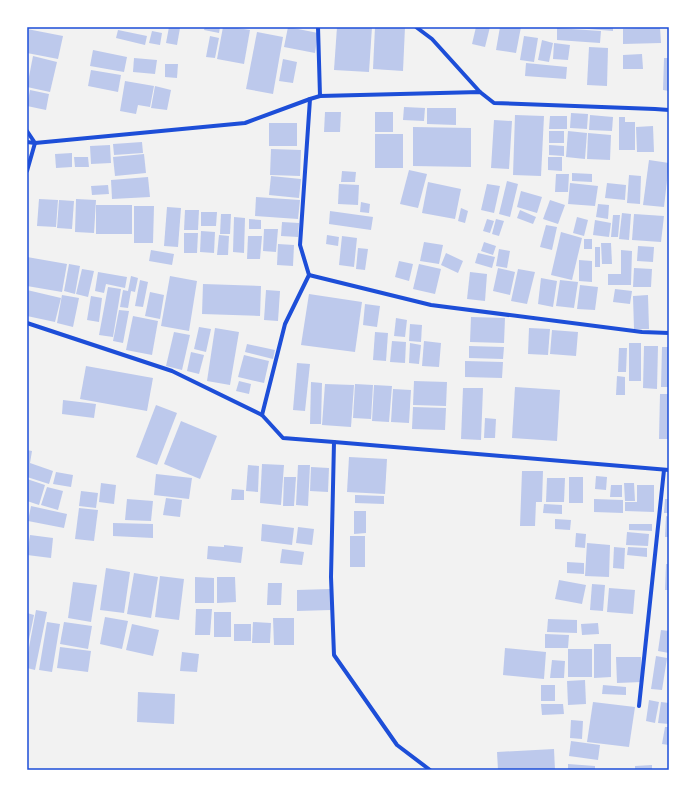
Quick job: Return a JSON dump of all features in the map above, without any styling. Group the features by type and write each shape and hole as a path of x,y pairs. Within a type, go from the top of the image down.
{"street":[{"path":"318,27 320,96"},
{"path":"416,27 432,39 480,92 494,103 669,110"},
{"path":"27,142 36,143 245,123 320,96 480,92"},
{"path":"262,415 285,324 309,275 300,245 310,99"},
{"path":"27,131 36,143"},
{"path":"27,171 36,143"},
{"path":"309,275 431,305 642,332 669,333"},
{"path":"27,323 172,371 262,415 283,438 667,470 639,706"},
{"path":"334,442 331,577 334,655 397,745 430,770"}],"building":[{"path":"169,27 180,28 177,45 166,43"},
{"path":"205,27 220,27 219,33 204,30"},
{"path":"223,27 250,30 244,64 217,59"},
{"path":"288,27 318,33 315,53 284,47"},
{"path":"337,27 372,27 369,72 334,70"},
{"path":"375,27 405,27 403,71 373,69"},
{"path":"476,27 490,27 485,47 472,44"},
{"path":"500,27 521,27 516,53 496,50"},
{"path":"613,27 613,31 577,28"},
{"path":"660,27 661,43 623,44 623,29"},
{"path":"557,28 601,31 600,43 557,40"},
{"path":"27,29 63,36 58,59 27,53"},
{"path":"118,30 147,36 145,45 116,38"},
{"path":"152,31 162,33 160,45 149,43"},
{"path":"257,32 283,37 273,94 246,89"},
{"path":"210,36 219,38 215,58 206,57"},
{"path":"524,36 538,38 534,62 520,60"},
{"path":"542,40 553,43 549,62 538,60"},
{"path":"554,43 570,45 568,60 553,59"},
{"path":"589,47 608,48 607,86 587,85"},
{"path":"93,50 127,57 124,72 90,66"},
{"path":"642,54 643,69 623,69 623,55"},
{"path":"33,56 57,62 50,92 27,87"},
{"path":"134,58 157,60 155,74 133,72"},
{"path":"664,58 669,58 669,91 663,90"},
{"path":"283,59 297,62 293,83 279,81"},
{"path":"526,63 567,67 566,79 525,76"},
{"path":"165,64 178,64 177,78 165,77"},
{"path":"91,70 121,75 118,92 88,86"},
{"path":"125,81 154,86 150,107 138,105 136,114 120,111"},
{"path":"155,86 171,90 167,110 151,108"},
{"path":"30,90 49,94 46,110 27,106"},
{"path":"404,107 425,108 424,121 403,120"},
{"path":"427,108 456,108 456,125 427,124"},
{"path":"325,112 341,112 340,132 324,132"},
{"path":"375,112 393,112 393,132 375,132"},
{"path":"571,113 588,114 587,129 570,128"},
{"path":"515,115 544,116 541,176 513,175"},
{"path":"590,115 613,117 612,131 589,130"},
{"path":"550,116 567,116 567,129 549,129"},
{"path":"619,117 625,117 625,122 635,122 635,150 619,150"},
{"path":"494,120 512,121 509,169 491,168"},
{"path":"269,123 297,123 297,146 269,146"},
{"path":"653,126 654,152 637,152 636,127"},
{"path":"413,127 471,128 471,167 413,166"},
{"path":"549,131 564,131 564,143 549,143"},
{"path":"568,131 587,133 585,159 566,157"},
{"path":"588,133 611,135 610,160 587,159"},
{"path":"375,134 403,134 403,168 375,168"},
{"path":"142,142 143,153 114,155 113,144"},
{"path":"110,145 111,163 91,164 90,146"},
{"path":"549,145 564,146 564,156 549,155"},
{"path":"271,149 301,150 300,176 270,175"},
{"path":"72,153 72,167 56,168 55,154"},
{"path":"144,154 146,173 115,176 113,157"},
{"path":"74,157 88,157 89,167 75,167"},
{"path":"548,157 562,157 562,171 548,170"},
{"path":"649,160 669,163 664,207 643,205"},
{"path":"409,170 427,174 418,208 400,204"},
{"path":"342,171 356,172 355,182 341,182"},
{"path":"572,173 592,174 592,182 572,181"},
{"path":"556,174 569,174 568,192 555,192"},
{"path":"629,175 641,176 640,204 627,203"},
{"path":"271,176 301,179 299,198 269,195"},
{"path":"148,177 150,197 112,199 111,180"},
{"path":"507,181 518,184 510,217 499,214"},
{"path":"428,182 461,189 455,219 422,213"},
{"path":"570,183 598,186 595,206 568,204"},
{"path":"607,183 626,185 625,200 605,198"},
{"path":"339,184 359,185 358,205 338,204"},
{"path":"487,184 500,186 494,213 481,210"},
{"path":"108,185 109,194 92,195 91,186"},
{"path":"521,191 542,197 537,213 517,207"},
{"path":"256,197 300,200 298,219 255,216"},
{"path":"39,199 58,200 56,227 37,226"},
{"path":"76,199 96,200 94,233 75,232"},
{"path":"59,200 74,201 72,229 57,228"},
{"path":"550,200 565,205 558,224 543,219"},
{"path":"361,202 370,204 369,213 360,212"},
{"path":"598,204 609,205 608,219 596,217"},
{"path":"96,205 132,205 132,234 96,234"},
{"path":"134,206 154,206 153,243 134,243"},
{"path":"167,207 181,208 178,247 164,246"},
{"path":"461,208 468,211 465,223 458,221"},
{"path":"185,210 199,210 198,230 184,230"},
{"path":"520,210 536,217 533,224 517,218"},
{"path":"330,211 373,217 371,230 329,224"},
{"path":"201,212 217,212 216,226 201,226"},
{"path":"622,213 631,214 629,240 619,239"},
{"path":"221,214 231,214 230,234 220,234"},
{"path":"634,214 664,216 661,242 632,240"},
{"path":"613,215 620,215 618,237 611,237"},
{"path":"234,217 245,218 244,253 233,252"},
{"path":"577,217 588,220 584,236 573,233"},
{"path":"249,219 261,220 261,229 249,229"},
{"path":"487,219 494,221 490,233 483,231"},
{"path":"496,219 504,221 499,236 492,234"},
{"path":"595,220 611,223 609,237 593,235"},
{"path":"282,222 299,223 298,237 281,236"},
{"path":"546,225 557,227 552,250 540,247"},
{"path":"264,229 278,229 276,252 263,251"},
{"path":"201,231 215,232 214,253 200,252"},
{"path":"561,232 582,238 572,280 551,275"},
{"path":"184,233 198,233 197,253 184,253"},
{"path":"219,235 229,236 228,255 217,255"},
{"path":"327,235 339,237 338,246 326,244"},
{"path":"248,236 262,236 260,259 247,259"},
{"path":"342,236 357,238 354,267 339,265"},
{"path":"584,239 592,239 592,249 584,249"},
{"path":"424,242 443,245 439,264 420,261"},
{"path":"484,242 496,246 493,255 481,251"},
{"path":"601,243 611,243 612,264 602,264"},
{"path":"278,244 294,245 293,266 277,265"},
{"path":"638,246 654,247 653,262 637,261"},
{"path":"595,247 600,247 600,267 595,267"},
{"path":"358,248 368,249 365,270 356,269"},
{"path":"499,249 510,251 507,268 496,266"},
{"path":"151,250 174,254 172,265 149,261"},
{"path":"621,250 632,251 631,285 608,285 608,274 621,274"},
{"path":"446,253 463,261 458,273 441,265"},
{"path":"478,253 495,257 492,268 475,263"},
{"path":"27,257 67,264 62,292 27,286"},
{"path":"579,260 592,261 592,282 579,281"},
{"path":"399,261 413,264 409,281 395,277"},
{"path":"69,264 80,266 75,294 64,291"},
{"path":"419,264 441,269 435,294 413,289"},
{"path":"498,268 515,272 510,295 493,291"},
{"path":"634,268 652,269 651,287 633,287"},
{"path":"82,269 94,271 88,297 76,294"},
{"path":"518,269 535,272 527,304 511,301"},
{"path":"98,272 127,277 125,288 106,284 104,293 95,291"},
{"path":"470,272 487,274 485,301 467,299"},
{"path":"131,276 138,278 135,292 131,291 128,308 120,307 123,290 128,291"},
{"path":"170,276 197,281 189,331 161,326"},
{"path":"541,278 557,281 553,307 538,304"},
{"path":"140,280 148,282 143,307 135,306"},
{"path":"560,280 578,282 574,308 556,306"},
{"path":"203,284 261,286 260,316 202,314"},
{"path":"580,285 598,287 595,310 577,309"},
{"path":"108,287 121,289 113,337 99,335"},
{"path":"615,289 632,291 630,304 613,302"},
{"path":"27,290 61,298 55,322 27,316"},
{"path":"266,290 280,291 278,321 264,320"},
{"path":"150,292 164,295 160,319 145,316"},
{"path":"309,294 362,302 355,352 301,345"},
{"path":"62,295 79,298 73,327 57,323"},
{"path":"648,295 649,329 634,329 633,296"},
{"path":"91,296 102,298 99,322 87,320"},
{"path":"365,304 380,306 377,327 363,325"},
{"path":"119,310 129,311 123,343 113,341"},
{"path":"133,316 158,321 152,355 126,350"},
{"path":"471,317 505,318 504,343 470,342"},
{"path":"396,318 407,320 405,337 394,336"},
{"path":"410,324 422,325 421,342 409,341"},
{"path":"199,327 211,329 206,352 194,349"},
{"path":"215,328 239,332 230,385 207,381"},
{"path":"529,328 550,329 548,355 528,354"},
{"path":"552,330 578,332 576,356 550,354"},
{"path":"174,332 190,335 182,370 166,366"},
{"path":"375,332 388,333 386,361 373,360"},
{"path":"392,341 406,342 405,363 390,362"},
{"path":"424,341 441,343 439,367 422,366"},
{"path":"410,343 421,345 419,364 409,363"},
{"path":"629,343 641,343 641,381 629,381"},
{"path":"247,344 275,350 273,359 245,352"},
{"path":"469,346 504,347 503,359 469,358"},
{"path":"644,346 658,346 657,389 643,388"},
{"path":"662,347 669,347 669,387 661,387"},
{"path":"619,348 627,348 626,372 618,372"},
{"path":"191,352 204,355 199,374 187,371"},
{"path":"244,355 269,361 264,383 238,377"},
{"path":"465,361 503,362 502,378 465,377"},
{"path":"297,363 310,364 305,411 293,410"},
{"path":"86,366 153,378 147,411 80,399"},
{"path":"617,376 625,377 625,395 616,395"},
{"path":"239,381 251,384 249,394 236,391"},
{"path":"414,381 447,382 446,406 413,405"},
{"path":"311,382 322,383 321,424 310,424"},
{"path":"325,384 354,385 351,427 322,425"},
{"path":"355,384 373,385 371,419 353,418"},
{"path":"374,385 392,386 389,422 372,421"},
{"path":"515,387 560,390 557,441 512,438"},
{"path":"463,388 483,388 481,440 461,439"},
{"path":"393,389 411,390 409,423 391,422"},
{"path":"660,394 669,394 669,439 659,439"},
{"path":"63,400 96,404 94,418 62,414"},
{"path":"156,405 177,413 157,465 136,457"},
{"path":"413,407 446,408 445,430 412,429"},
{"path":"485,418 496,419 495,438 484,438"},
{"path":"181,421 217,436 200,479 164,464"},
{"path":"27,450 32,451 30,463 53,471 49,484 27,477"},
{"path":"349,457 387,459 385,494 347,492"},
{"path":"262,464 284,465 281,505 260,503"},
{"path":"248,465 259,466 258,492 246,491"},
{"path":"298,465 310,465 308,506 296,505"},
{"path":"311,467 329,468 328,492 310,491"},
{"path":"522,471 543,471 542,502 536,502 535,526 520,526"},
{"path":"56,472 73,475 71,487 53,484"},
{"path":"156,474 192,478 189,499 154,495"},
{"path":"596,476 607,477 606,490 595,489"},
{"path":"284,477 296,477 294,506 283,506"},
{"path":"569,477 583,477 583,503 569,503"},
{"path":"547,478 565,478 564,502 546,502"},
{"path":"27,479 45,485 39,505 27,501"},
{"path":"101,483 116,485 114,504 99,502"},
{"path":"624,483 634,483 635,501 625,501"},
{"path":"611,485 622,485 622,497 610,497"},
{"path":"637,485 654,485 654,512 625,511 625,502 637,502"},
{"path":"47,487 63,491 58,510 41,505"},
{"path":"232,489 244,490 244,500 231,500"},
{"path":"81,491 98,493 96,508 79,506"},
{"path":"355,495 384,496 384,504 355,503"},
{"path":"166,498 182,500 180,517 163,515"},
{"path":"127,499 153,501 151,521 125,520"},
{"path":"594,499 623,500 623,513 594,512"},
{"path":"665,499 669,499 669,513 664,513"},
{"path":"544,504 562,505 562,514 543,513"},
{"path":"31,506 67,514 64,528 28,521"},
{"path":"79,508 98,510 94,541 75,539"},
{"path":"354,511 366,511 366,533 354,534"},
{"path":"666,516 669,517 669,537 665,537"},
{"path":"555,519 571,520 570,530 555,529"},
{"path":"113,523 153,524 153,538 113,536"},
{"path":"262,524 294,528 292,545 261,541"},
{"path":"629,524 652,524 652,531 629,530"},
{"path":"298,527 314,529 312,545 296,543"},
{"path":"627,532 649,534 648,546 626,545"},
{"path":"576,533 586,534 585,548 575,547"},
{"path":"30,535 53,538 51,558 27,555"},
{"path":"350,536 365,536 365,567 350,567"},
{"path":"587,543 610,545 609,577 585,576"},
{"path":"224,545 243,547 241,563 207,559 208,546 224,547"},
{"path":"614,547 625,548 624,569 613,568"},
{"path":"628,547 647,548 647,557 627,555"},
{"path":"282,549 304,552 302,565 280,563"},
{"path":"567,562 584,563 584,574 567,573"},
{"path":"666,564 669,564 669,590 665,590"},
{"path":"106,568 130,572 124,613 100,610"},
{"path":"134,573 158,577 151,618 127,614"},
{"path":"160,576 184,579 179,620 155,617"},
{"path":"195,577 214,578 214,603 195,603"},
{"path":"217,577 235,577 236,602 217,603"},
{"path":"559,580 586,585 582,604 555,599"},
{"path":"73,582 97,585 91,622 68,618"},
{"path":"268,583 282,583 281,605 267,605"},
{"path":"592,584 605,585 603,611 590,610"},
{"path":"609,588 635,590 633,614 607,612"},
{"path":"330,589 331,610 297,611 297,590"},
{"path":"196,609 212,609 210,635 195,635"},
{"path":"36,610 47,612 35,670 27,668 27,658"},
{"path":"214,612 231,612 231,637 214,637"},
{"path":"27,613 34,615 28,644 27,644"},
{"path":"105,617 128,621 122,649 100,644"},
{"path":"273,618 294,618 294,645 274,645"},
{"path":"548,619 577,620 577,633 547,632"},
{"path":"47,622 60,624 52,672 39,670"},
{"path":"64,622 92,626 88,649 60,644"},
{"path":"253,622 271,623 270,643 252,643"},
{"path":"598,623 599,634 582,635 581,624"},
{"path":"132,624 159,630 153,656 126,650"},
{"path":"234,624 251,624 251,641 234,641"},
{"path":"661,630 669,631 669,653 658,651"},
{"path":"545,634 569,635 568,648 545,648"},
{"path":"594,644 611,644 611,677 594,678"},
{"path":"60,647 91,651 88,672 57,668"},
{"path":"505,648 546,652 544,679 503,675"},
{"path":"568,649 592,649 592,677 568,677"},
{"path":"182,652 199,654 197,672 180,671"},
{"path":"656,656 667,658 662,690 651,689"},
{"path":"616,657 641,657 642,682 617,683"},
{"path":"552,660 565,661 564,678 550,678"},
{"path":"585,680 586,704 568,705 567,681"},
{"path":"541,685 555,685 555,701 541,701"},
{"path":"603,685 626,687 626,695 602,694"},
{"path":"138,692 175,694 174,724 137,722"},
{"path":"649,700 659,702 655,723 646,721"},
{"path":"593,702 635,707 629,747 587,742"},
{"path":"661,702 669,703 669,724 658,723"},
{"path":"541,704 563,704 564,714 542,715"},
{"path":"571,720 583,721 582,739 570,738"},
{"path":"665,727 669,727 669,745 662,744"},
{"path":"571,741 600,745 598,760 569,756"},
{"path":"554,749 555,770 498,770 497,752"},
{"path":"568,764 595,766 595,770 568,770"},
{"path":"652,765 652,770 635,770 635,766"}]}
